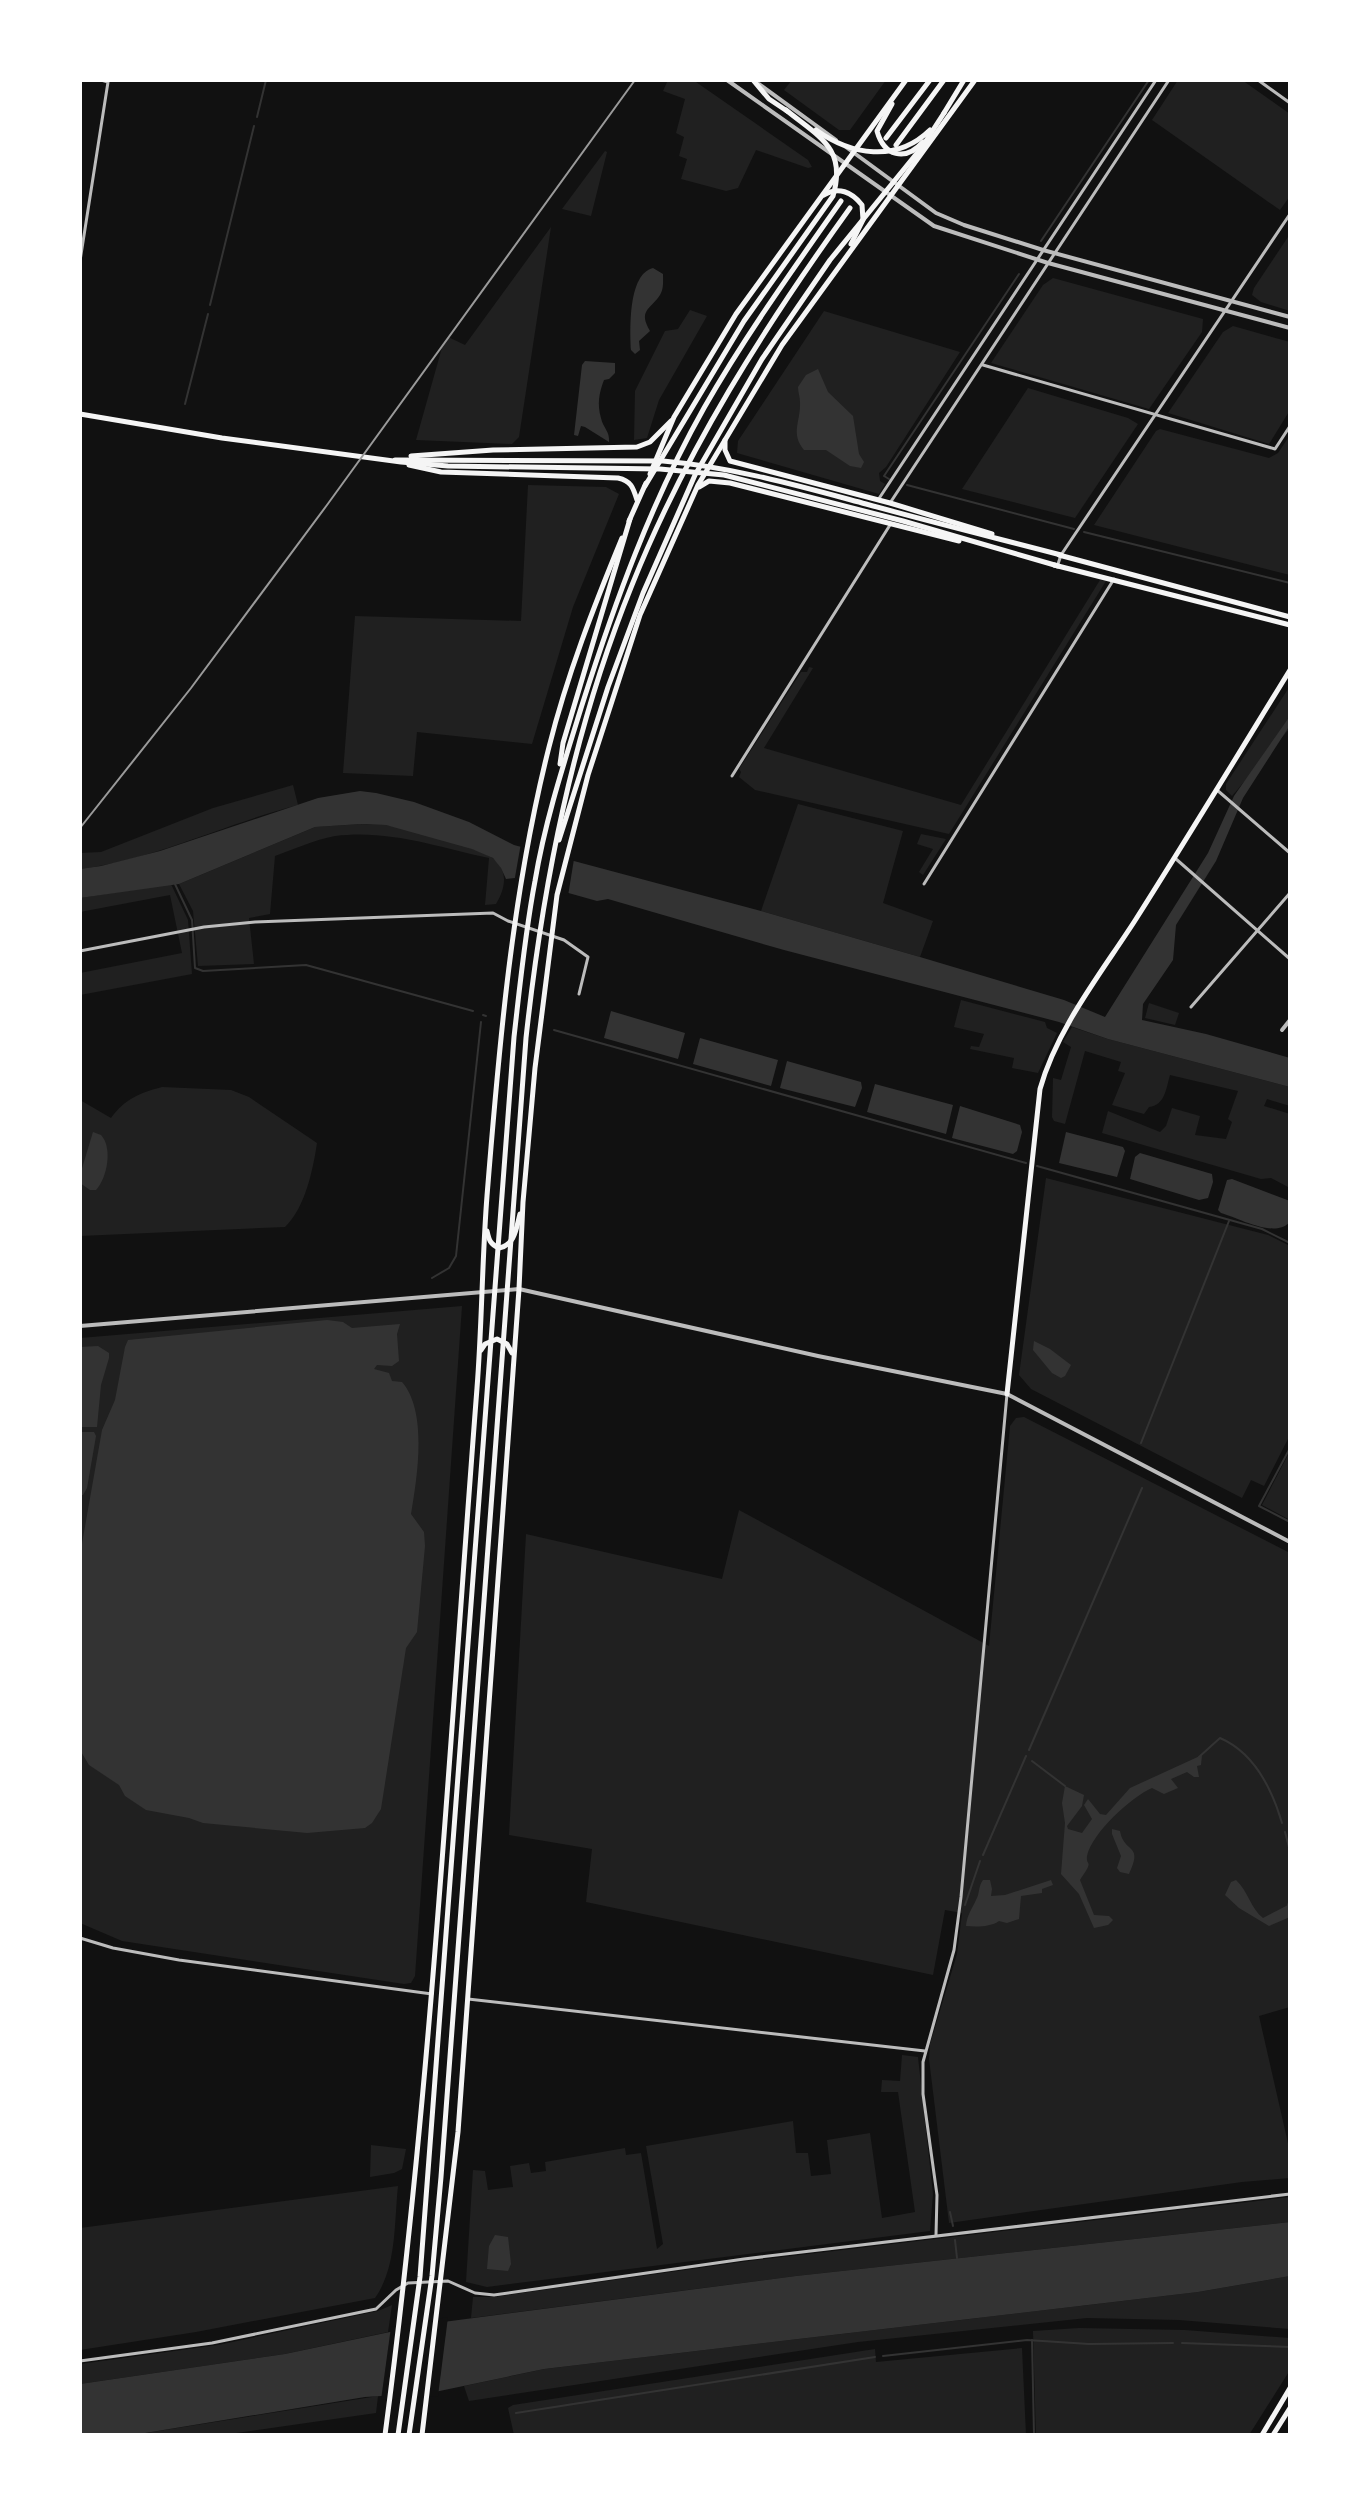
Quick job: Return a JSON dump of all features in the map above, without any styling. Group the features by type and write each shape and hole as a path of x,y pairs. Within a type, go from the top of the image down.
{"main road":[{"path":"753,80 769,99 834,143 856,151 875,152 910,144 925,134 944,113"},
{"path":"385,2435 405,2283 432,1994 479,1353 487,1198 512,939 549,745 589,618 674,417 736,314 907,80"},
{"path":"907,80 877,131 882,143 893,153 905,155 915,151 963,97"},
{"path":"886,138 930,80"},
{"path":"896,145 944,80"},
{"path":"562,822 643,593 695,475 732,408 830,260 922,147 964,80"},
{"path":"422,2435 458,2132 523,1202 557,895 574,824 640,615 691,499 725,436 782,345 975,80"},
{"path":"645,486 744,321 830,202 837,180 831,148 786,110"},
{"path":"794,233 828,193 837,190 849,193 862,205 863,220 841,263"},
{"path":"398,2435 420,2277 525,942 546,829 558,779 625,575 679,457 704,408 757,322 841,201"},
{"path":"409,2435 432,2276 526,1038 536,943 550,866 598,679 631,586 654,533 738,377 850,208"},
{"path":"80,414 222,438 390,460 709,473 1061,555"},
{"path":"402,460 416,455 493,450 637,447 650,442 674,417"},
{"path":"725,436 725,450 730,461 890,503 1061,555 1290,617"},
{"path":"402,460 441,472 618,478 627,480 637,502"},
{"path":"691,499 703,483 717,481 1290,625"},
{"path":"904,518 1058,566"},
{"path":"558,779 563,743 630,519"},
{"path":"1007,1394 1040,1089 1049,1061 1290,670"},
{"path":"487,1198 489,1242 499,1248 507,1246 513,1239 523,1202"},
{"path":"479,1353 485,1344 497,1339 507,1344 514,1358"},
{"path":"1262,2435 1290,2388"},
{"path":"1273,2435 1290,2408"}],"street":[{"path":"80,261 108,82 101,80"},
{"path":"727,80 934,226 1048,263 1290,328"},
{"path":"753,80 936,213 1043,250 1290,317"},
{"path":"878,500 1156,80"},
{"path":"890,503 1169,80"},
{"path":"1258,80 1290,103"},
{"path":"1058,566 1061,555 1290,214"},
{"path":"983,365 1275,449 1290,426"},
{"path":"732,776 891,524"},
{"path":"924,884 1114,579"},
{"path":"1217,790 1290,853"},
{"path":"1175,858 1290,959"},
{"path":"1191,1007 1290,893"},
{"path":"80,951 255,922 493,913 564,940 588,957 579,994"},
{"path":"1282,1030 1290,1020"},
{"path":"80,1326 519,1289 818,1356 1007,1394 1290,1542"},
{"path":"936,2235 937,2195 923,2094 925,2051 954,1950 961,1897 1007,1394"},
{"path":"80,1938 113,1948 179,1960 432,1994"},
{"path":"468,1999 925,2051"},
{"path":"80,2361 212,2343 376,2309 408,2283 448,2281 475,2293 494,2295 616,2275 1290,2194"}],"shaded area":[{"path":"668,80 696,82 808,160 812,167 756,150 738,188 726,191 681,179 687,159 679,156 684,137 676,133 685,99 663,91"},
{"path":"792,80 886,80 850,130 839,130 784,90"},
{"path":"1178,80 1242,80 1290,114 1290,196 1280,210 1152,120"},
{"path":"605,151 591,216 562,209"},
{"path":"551,227 519,437 512,444 416,440 443,344 448,337 465,345"},
{"path":"1290,234 1290,311 1261,302 1252,295"},
{"path":"653,268 663,274 662,290 645,314 650,331 639,341 640,350 635,354 631,350 632,303 639,280"},
{"path":"1053,278 1203,319 1202,332 1149,409 991,363 1043,285"},
{"path":"690,310 707,316 659,400 647,438 634,440 635,391 665,331 678,329"},
{"path":"824,311 960,352 886,467 879,473 880,481 885,484 879,494 737,453 738,441"},
{"path":"1233,326 1290,342 1290,410 1269,444 1168,413 1223,332"},
{"path":"585,361 615,363 615,373 604,380 599,399 609,442 581,426 578,436 574,435"},
{"path":"818,369 828,392 853,416 859,454 864,462 861,468 850,466 826,450 804,450 800,444 797,432 800,409 798,387 806,375"},
{"path":"1028,388 1128,418 1138,424 1075,518 962,489"},
{"path":"1160,429 1269,458 1278,453 1290,435 1290,575 1094,525"},
{"path":"528,485 606,487 619,494 573,607 532,744 417,732 413,776 343,773 355,616 521,621"},
{"path":"1100,580 1106,581 949,834 755,790 739,777 739,769 801,672 807,672 809,667 813,668 764,748 961,805"},
{"path":"1290,686 1290,728 1232,796 1226,790 1226,784"},
{"path":"1290,716 1290,725 1243,798 1216,861 1176,925 1173,960 1143,1004 1142,1020 1290,1058 1290,1087 608,899 597,901 515,878 506,879 493,858 472,849 386,825 315,827 179,884 80,898 80,869 160,851 318,798 360,791 414,802 469,822 514,845 920,957 1064,1000 1105,1017 1208,853 1234,796"},
{"path":"293,785 298,805 136,857 80,869 80,853 101,852 213,808"},
{"path":"798,804 903,831 883,903 933,921 920,957 761,911"},
{"path":"361,824 409,830 459,844 494,859 504,875 502,892 496,904 485,905 489,858 394,837 335,836 275,856 270,914 249,918 254,964 198,966 193,911 179,884 315,827"},
{"path":"921,834 946,839 923,875 919,872 933,849 917,844"},
{"path":"171,884 188,920 192,974 80,995 80,973 182,953 170,895 80,912 80,898"},
{"path":"961,1000 1045,1022 1047,1028 1057,1033 1038,1073 1012,1068 1014,1058 970,1049 971,1046 979,1047 984,1034 954,1027"},
{"path":"1149,1003 1179,1013 1175,1025 1145,1018"},
{"path":"611,1011 685,1033 678,1059 604,1038"},
{"path":"1072,1027 1290,1087 1290,1106 1267,1099 1264,1106 1290,1114 1290,1188 1271,1178 1261,1179 1102,1133 1108,1111 1160,1132 1166,1126 1172,1108 1200,1116 1195,1135 1226,1139 1232,1122 1228,1119 1238,1091 1170,1075 1162,1100 1149,1107 1144,1114 1112,1105 1125,1073 1118,1071 1121,1062 1085,1051 1065,1124 1054,1121 1053,1078 1061,1080 1071,1047 1063,1042"},
{"path":"700,1038 778,1060 771,1086 693,1064"},
{"path":"787,1061 861,1082 855,1107 780,1088"},
{"path":"875,1084 953,1105 946,1134 867,1112"},
{"path":"162,1087 231,1090 249,1097 317,1143 303,1199 285,1227 80,1236 80,1100 111,1118 133,1098"},
{"path":"960,1106 1020,1125 1022,1132 1017,1151 1013,1154 952,1138"},
{"path":"93,1132 105,1141 108,1155 100,1185 96,1190 90,1190 80,1183 80,1175"},
{"path":"1066,1132 1123,1147 1125,1151 1117,1177 1059,1163"},
{"path":"1140,1153 1212,1174 1208,1198 1199,1200 1130,1179 1135,1157"},
{"path":"1046,1178 1268,1235 1290,1246 1290,1435 1264,1486 1251,1480 1242,1498 1031,1389 1019,1375"},
{"path":"1232,1179 1290,1201 1289,1223 1282,1227 1265,1228 1221,1213 1218,1210 1227,1180"},
{"path":"462,1306 415,1976 411,1983 122,1941 80,1923 80,1338"},
{"path":"327,1320 343,1322 352,1328 400,1324 397,1334 399,1361 392,1366 377,1365 374,1369 389,1373 392,1381 402,1382 410,1395 418,1427 418,1464 411,1514 424,1532 425,1546 417,1632 406,1648 381,1809 365,1828 307,1833 203,1823 146,1810 125,1796 119,1785 89,1765 80,1750 80,1555 102,1430 115,1400 125,1347 128,1340"},
{"path":"1034,1341 1071,1365 1065,1376 1061,1378 1052,1373 1033,1350"},
{"path":"98,1346 109,1353 109,1358 101,1385 97,1427 80,1427 80,1347"},
{"path":"1024,1417 1290,1553 1290,2007 1259,2016 1290,2152 1290,2178 949,2223 929,2059 930,2044 957,1954 962,1913 945,1910 933,1975 586,1902 592,1849 509,1835 526,1534 722,1579 739,1510 989,1646 1010,1426 1016,1418"},
{"path":"80,1432 94,1432 96,1436 87,1488 83,1495 80,1495"},
{"path":"1290,1451 1290,1520 1262,1505"},
{"path":"1202,1755 1201,1765 1197,1766 1199,1777 1187,1772 1171,1779 1178,1788 1164,1794 1152,1788 1143,1793 1124,1807 1096,1837 1087,1856 1088,1867 1080,1880 1094,1915 1109,1916 1113,1920 1108,1925 1094,1928 1079,1894 1061,1874 1065,1786 1084,1795 1082,1806 1067,1826 1082,1833 1092,1819 1084,1805 1088,1799 1100,1814 1106,1815 1130,1788"},
{"path":"1112,1829 1120,1831 1134,1853 1129,1874 1117,1868 1121,1856"},
{"path":"983,1880 990,1880 991,1896 1005,1895 1051,1880 1053,1885 1042,1889 1042,1893 1021,1896 1019,1919 966,1926"},
{"path":"1236,1880 1263,1918 1288,1905 1290,1917 1269,1926 1239,1908 1225,1895 1231,1882"},
{"path":"902,2055 918,2057 933,2194 930,2231 487,2287 466,2282 473,2170 485,2171 488,2190 513,2187 510,2166 529,2163 531,2173 546,2171 545,2162 625,2148 626,2155 641,2153 657,2249 663,2244 646,2146 793,2121 796,2153 808,2153 811,2176 831,2174 827,2140 870,2133 882,2218 915,2212 898,2092 881,2092 882,2080 900,2081"},
{"path":"371,2145 406,2149 402,2169 370,2177"},
{"path":"398,2186 391,2259 375,2298 196,2332 80,2350 80,2228"},
{"path":"1290,2197 1290,2222 796,2276 471,2318 473,2297 494,2297 749,2261"},
{"path":"1290,2222 1290,2276 1198,2292 544,2369 430,2393 365,2397 133,2435 80,2435 80,2384 285,2354 428,2324 796,2276"},
{"path":"495,2235 508,2237 511,2264 508,2271 487,2269 489,2246"},
{"path":"1290,2276 1290,2329 1179,2320 1087,2318 858,2342 469,2401 464,2386 544,2369 1198,2292"},
{"path":"392,2305 388,2332 285,2354 80,2384 80,2364 218,2345 378,2311"},
{"path":"1079,2328 1185,2330 1290,2338 1290,2370 1249,2435 1036,2435 1033,2331"},
{"path":"1022,2348 1026,2435 514,2435 508,2408 875,2349 876,2362"},
{"path":"378,2396 376,2413 222,2435 133,2435"}],"pier":[{"path":"521,843 574,859 568,896 514,883"},
{"path":"448,2317 438,2396 381,2400 391,2327"}],"waterway":[{"path":"257,117 266,80"},
{"path":"1041,241 1149,80"},
{"path":"210,305 254,126"},
{"path":"889,479 884,476 1019,274"},
{"path":"185,404 208,314"},
{"path":"907,485 1074,529"},
{"path":"1084,532 1290,583"},
{"path":"174,882 192,920 195,968 203,971 306,965 473,1011"},
{"path":"432,1278 449,1268 456,1256 481,1022"},
{"path":"554,1030 1026,1163"},
{"path":"1037,1166 1262,1229 1290,1243"},
{"path":"1141,1443 1229,1221"},
{"path":"1290,1448 1259,1506 1290,1522"},
{"path":"1029,1750 1142,1488"},
{"path":"1199,1757 1220,1738 1243,1753 1267,1785 1282,1823"},
{"path":"983,1855 1026,1756"},
{"path":"1032,1761 1065,1786"},
{"path":"1285,1832 1290,1851"},
{"path":"965,1905 980,1861"},
{"path":"1288,1905 1290,1900"},
{"path":"950,2212 953,2226"},
{"path":"955,2240 957,2258"},
{"path":"883,2356 1027,2340 1089,2344 1173,2343"},
{"path":"1032,2340 1034,2435"},
{"path":"1182,2343 1290,2347"},
{"path":"516,2413 875,2357"}],"railway":[{"path":"80,828 191,688 327,505 635,80"}]}
